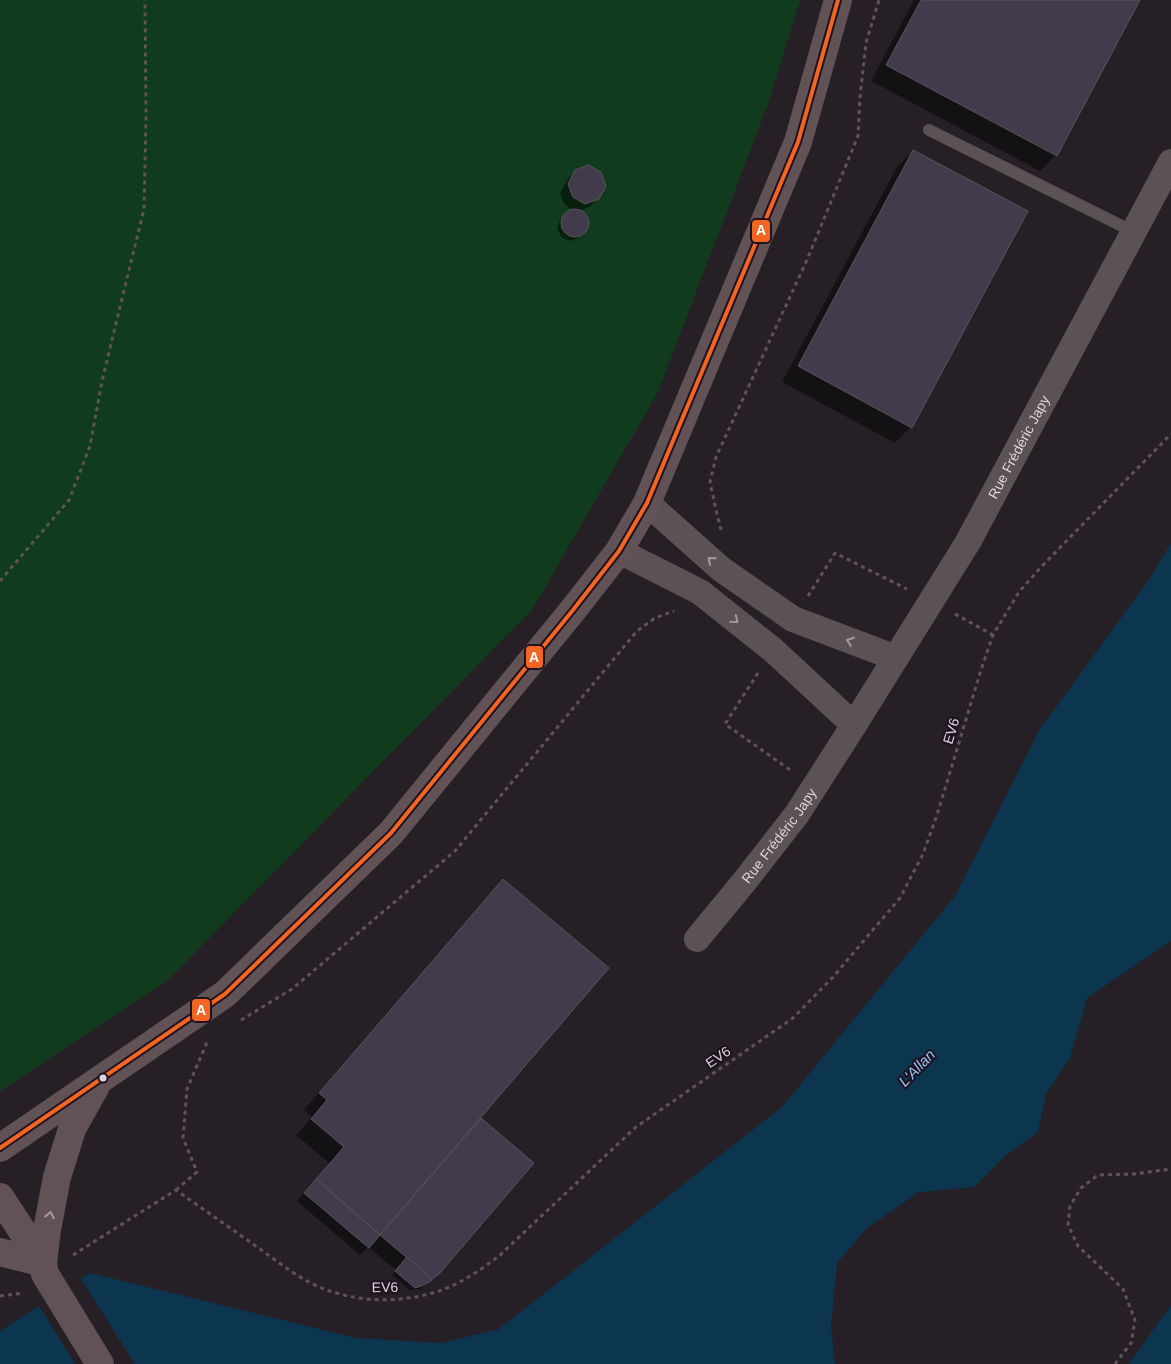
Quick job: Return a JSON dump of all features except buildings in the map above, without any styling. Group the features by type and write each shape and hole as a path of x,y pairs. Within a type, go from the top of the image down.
{"main road":[{"path":"0,1148 225,994 391,833 573,610 619,550 647,503 798,142 838,0"},
{"path":"44,1269 47,1230 57,1177 72,1129 99,1080"},
{"path":"0,1197 100,1364"},
{"path":"0,1252 44,1269"}],"street":[{"name":"Rue Frédéric Japy","path":"697,939 796,814 968,542 1171,162"},
{"path":"647,503 721,569 793,619 896,658"},
{"path":"619,550 700,592 772,650 854,725"}],"lane":[{"path":"930,130 1134,232"}],"path":[{"path":"0,581 69,500 90,446 102,381 144,209 146,117 145,0"},
{"name":"EV6","path":"72,1256 176,1190 293,1272 317,1286 342,1295 366,1299 418,1297 447,1288 478,1272 499,1256 636,1126 793,1018 833,977 900,898 923,854 938,815 993,635 1020,592 1042,566 1171,434"},
{"path":"948,610 993,635"},
{"path":"1115,1364 1131,1343 1136,1320 1123,1289 1078,1246 1068,1225 1070,1206 1081,1188 1098,1175 1134,1174 1171,1168"}],"green space":[{"path":"0,0 800,0 768,104 658,392 532,610 167,981 0,1091"}],"water":[{"name":"L'Allan","path":"1171,543 1171,941 1087,998 1070,1058 1046,1094 1038,1132 1004,1157 974,1187 919,1192 867,1228 837,1263 831,1326 835,1364 0,1364 0,1331 90,1273 356,1338 441,1343 499,1329 782,1107 955,896 1040,729 1148,581"},
{"path":"1171,1305 1171,1364 1129,1364"}],"pier":[{"path":"80,1277 135,1364 75,1364 38,1304"}],"transit line":[{"name":"A","path":"0,1148 225,994 391,833 619,551 647,503 798,142 838,0"}]}
